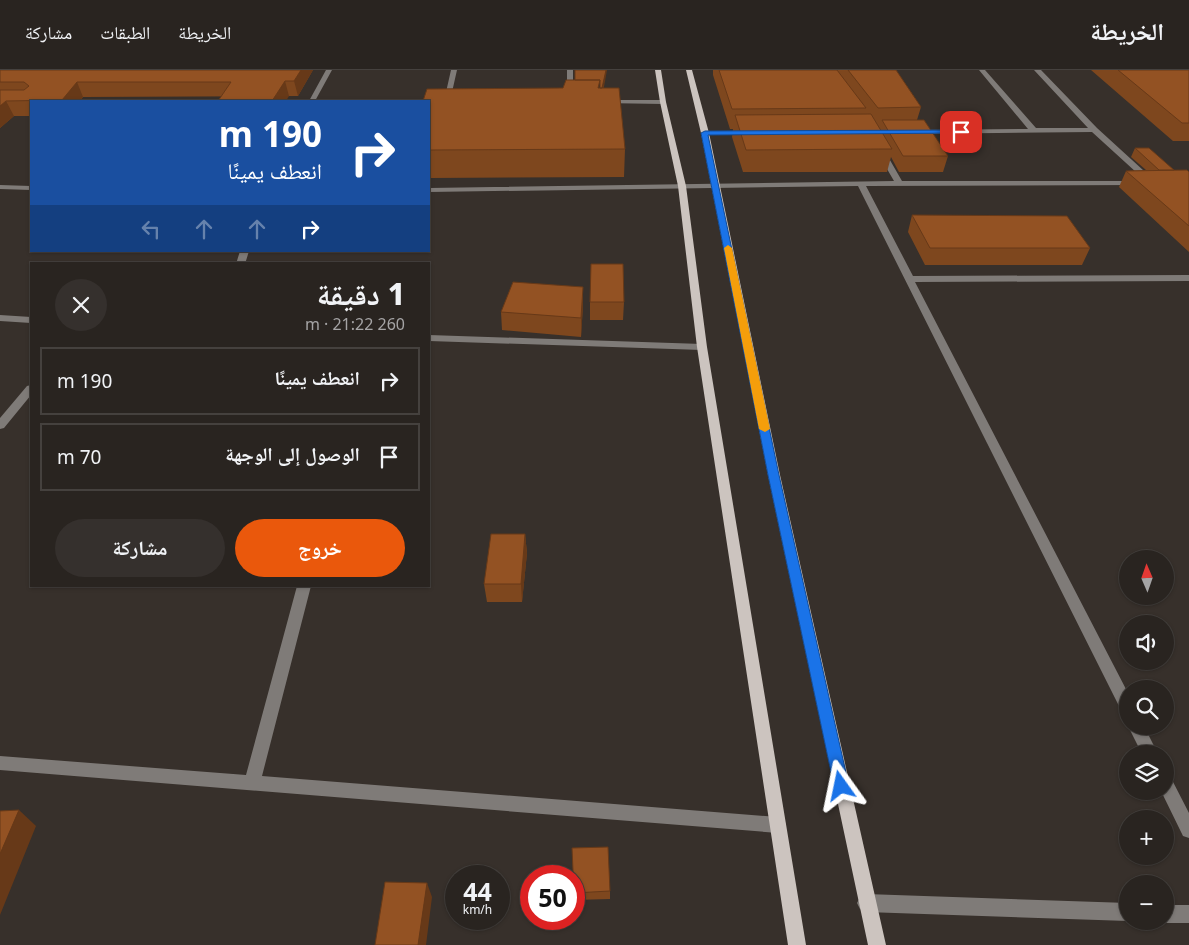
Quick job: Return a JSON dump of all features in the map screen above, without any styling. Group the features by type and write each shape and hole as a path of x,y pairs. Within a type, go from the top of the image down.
{"main road":[{"path":"658,70 663,102 682,186 702,347 797,945"},
{"path":"689,70 705,133 774,475 866,903 877,945"}],"street":[{"path":"313,100 329,70"},
{"path":"447,101 454,70"},
{"path":"570,70 570,101"},
{"path":"982,70 1034,131"},
{"path":"430,190 899,183 1157,183 1094,130 1037,70"},
{"path":"438,101 456,101"},
{"path":"560,101 579,101"},
{"path":"598,102 663,102"},
{"path":"909,132 1094,130"},
{"path":"705,133 763,133"},
{"path":"875,141 899,183"},
{"path":"861,184 1119,691"},
{"path":"0,187 30,188"},
{"path":"910,279 1189,278"},
{"path":"0,318 30,320"},
{"path":"430,338 702,347"},
{"path":"0,425 30,389"},
{"path":"252,783 304,587"},
{"path":"0,763 778,825"},
{"path":"1174,800 1189,830"},
{"path":"866,903 1119,912"},
{"path":"1174,914 1189,914"}],"building":[{"path":"0,70 301,70 294,81 285,81 273,100 219,100 231,82 77,82 62,100 6,101 0,106 0,90 24,90 29,86 24,82 0,82"},
{"path":"575,70 606,70 602,88 600,88 600,80 575,80"},
{"path":"719,70 837,70 866,108 732,109"},
{"path":"848,70 896,70 921,107 878,108"},
{"path":"1118,70 1189,70 1189,123 1182,123"},
{"path":"566,80 600,80 598,88 619,88 625,149 430,150 430,100 423,100 427,89 563,88"},
{"path":"871,114 892,149 746,150 735,115"},
{"path":"882,120 924,120 948,156 903,156"},
{"path":"1135,148 1149,148 1174,170 1159,170"},
{"path":"1187,170 1189,172 1189,226 1126,171"},
{"path":"912,215 1067,216 1090,248 930,248"},
{"path":"591,264 623,264 624,302 590,302"},
{"path":"513,282 583,287 581,318 501,312"},
{"path":"491,534 525,534 521,584 484,584"},
{"path":"19,810 0,854 0,811"},
{"path":"608,847 610,891 585,892 585,865 573,865 572,848"},
{"path":"385,882 427,883 418,945 375,945"}],"slow traffic":[{"path":"728,248 765,429"}],"route":[{"path":"841,786 774,475 705,133 961,132"}]}
